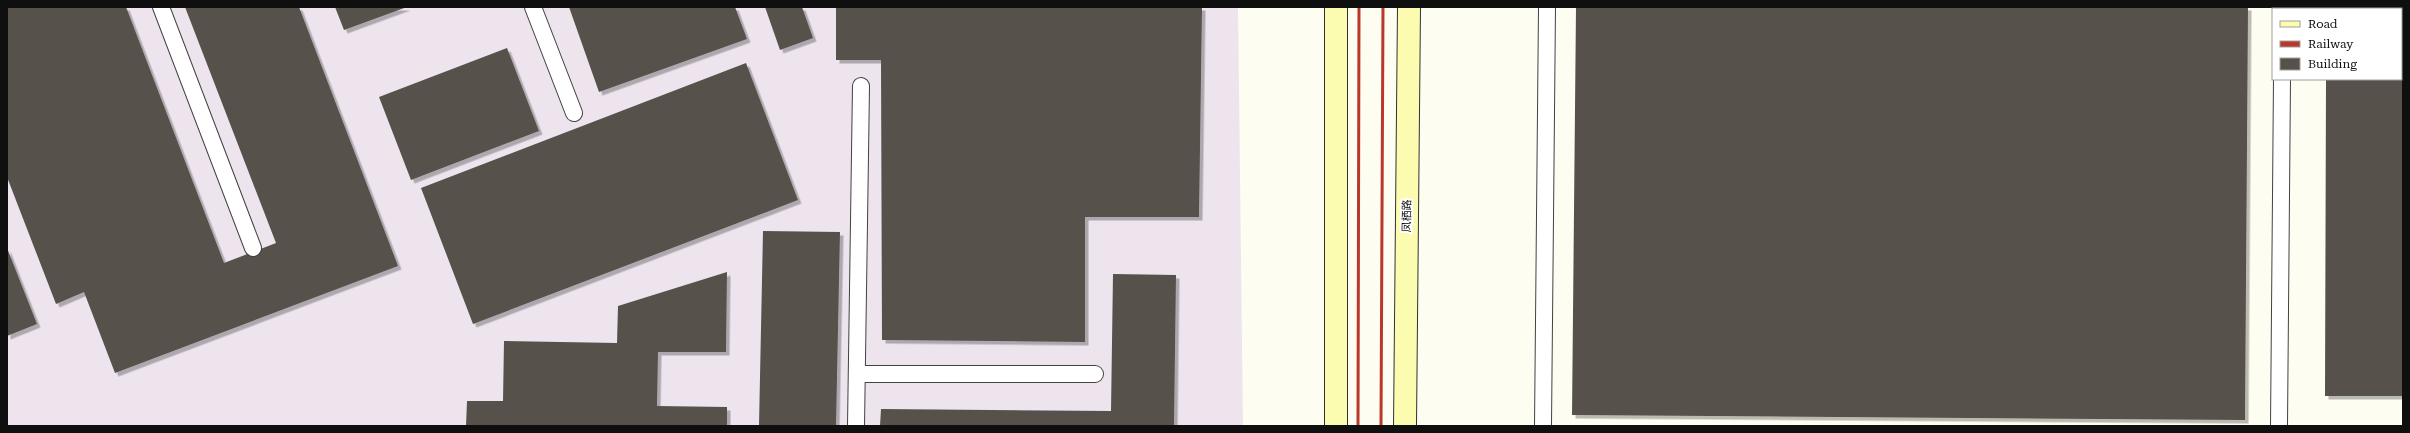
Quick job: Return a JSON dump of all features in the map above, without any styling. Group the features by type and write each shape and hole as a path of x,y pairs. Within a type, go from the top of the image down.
{"main road":[{"path":"1336,7 1336,426"},
{"name":"凤栖路","path":"1405,426 1409,7"}],"lane":[{"path":"161,7 253,248"},
{"path":"533,7 574,113"},
{"path":"1543,426 1547,7"},
{"path":"2280,426 2282,80"},
{"path":"856,426 861,86"},
{"path":"857,374 1095,374"}],"shaded area":[{"path":"7,7 1238,7 1243,426 7,426"}],"building":[{"path":"7,7 126,7 224,263 276,243 185,7 299,7 398,266 115,373 84,292 56,304 7,177"},
{"path":"335,7 407,7 344,30"},
{"path":"569,7 735,7 747,39 599,92"},
{"path":"765,7 802,7 813,38 780,50"},
{"path":"836,7 1202,7 1199,217 1085,217 1085,342 882,340 881,60 836,60"},
{"path":"1576,7 2248,7 2245,420 1572,415"},
{"path":"2403,7 2403,396 2325,396 2326,80 2402,80 2402,8 2326,8"},
{"path":"507,48 539,131 411,180 379,97"},
{"path":"746,63 798,200 473,324 421,188"},
{"path":"763,231 840,232 836,426 759,426"},
{"path":"7,248 37,324 7,336"},
{"path":"727,272 726,352 658,352 657,406 727,407 727,426 466,426 467,401 503,401 504,341 617,343 618,306"},
{"path":"1113,274 1176,275 1174,426 880,426 881,409 1111,411"}],"railway":[{"path":"1358,426 1359,7"},
{"path":"1381,426 1383,7"}]}
